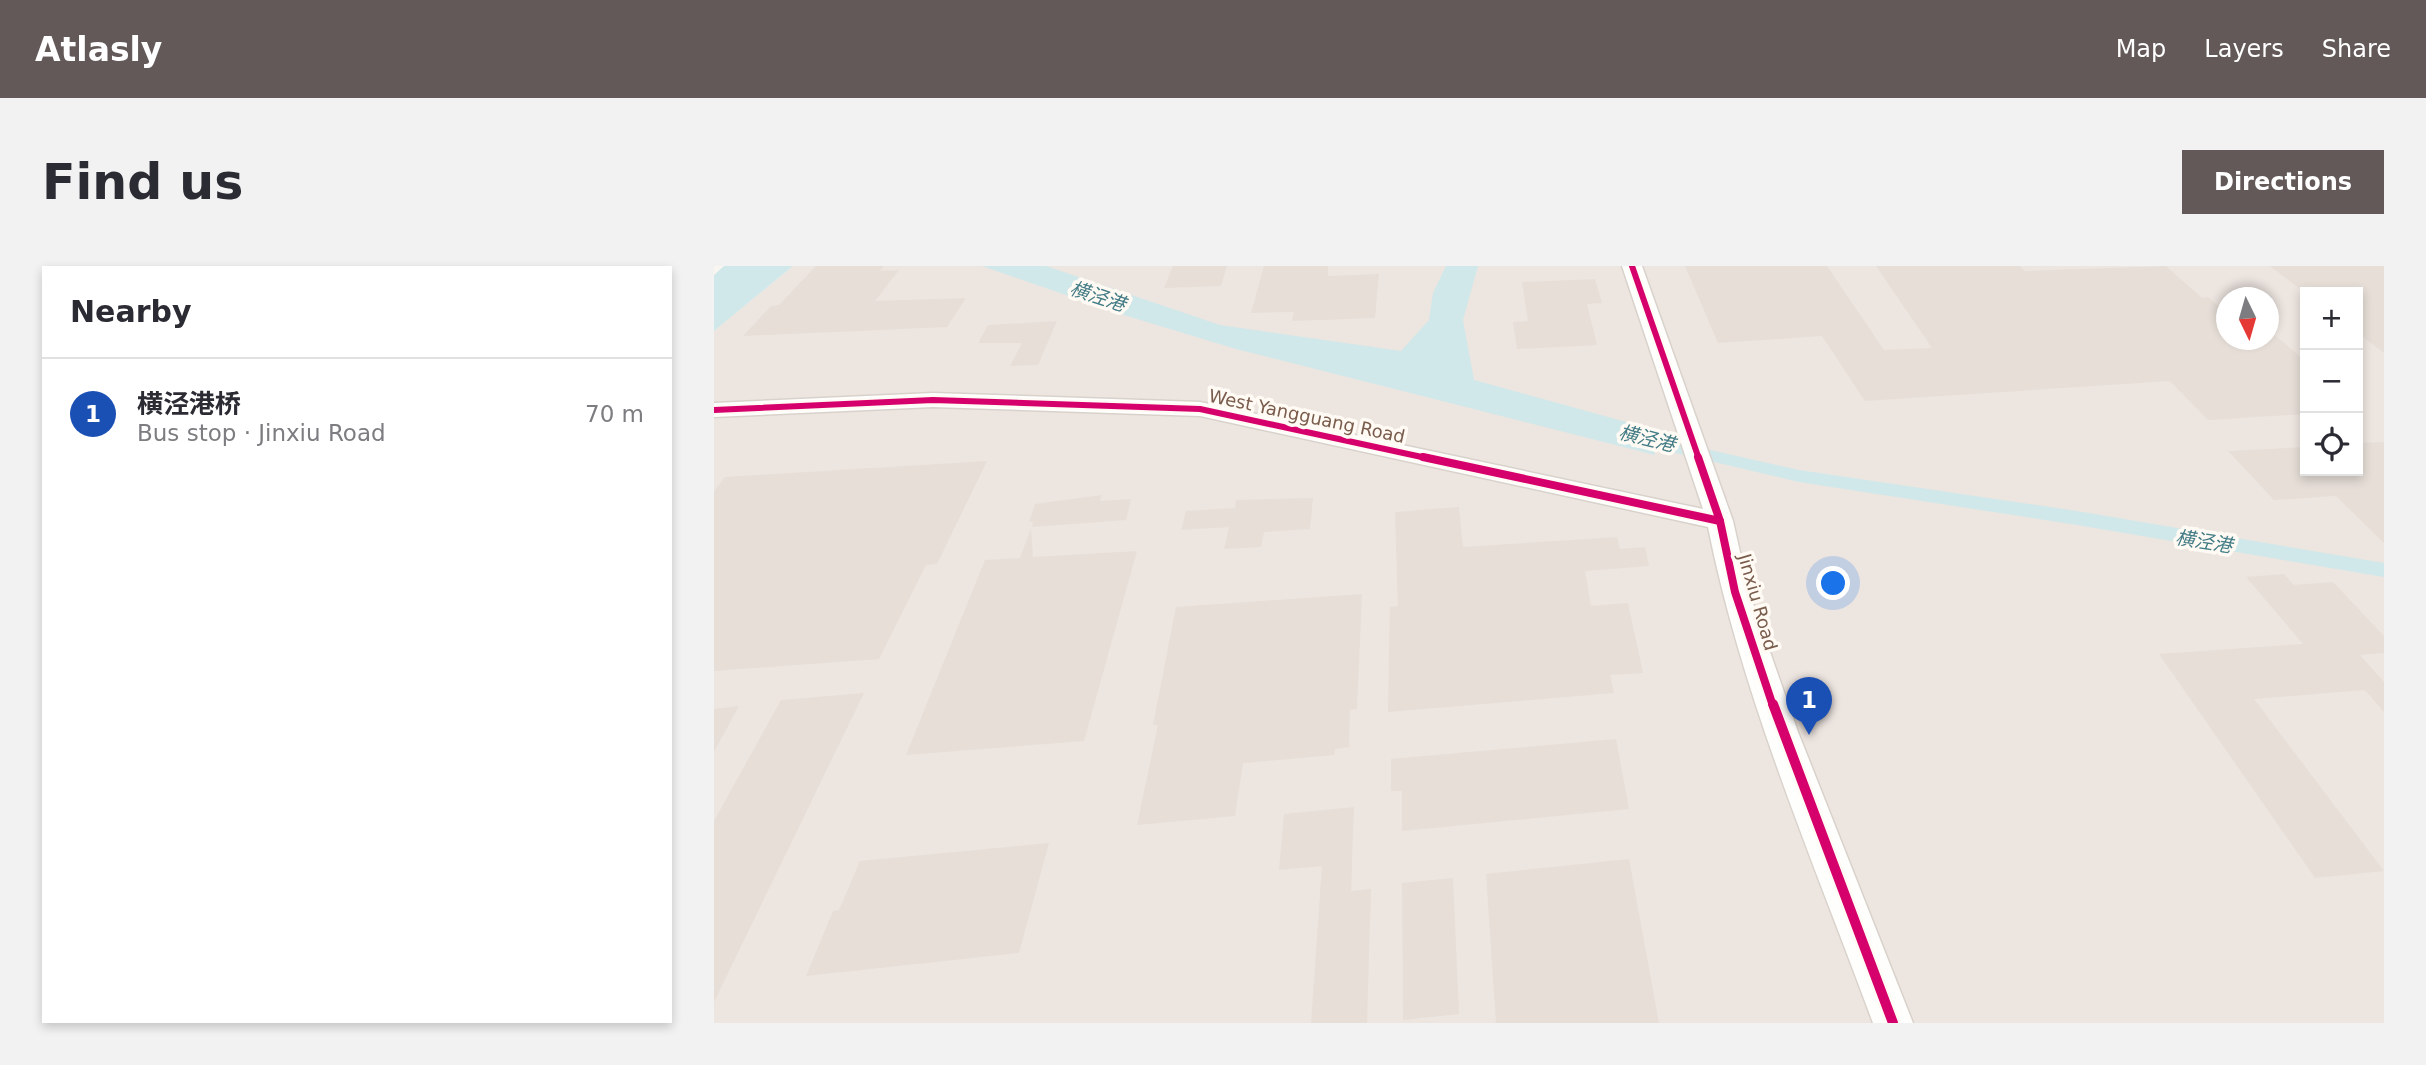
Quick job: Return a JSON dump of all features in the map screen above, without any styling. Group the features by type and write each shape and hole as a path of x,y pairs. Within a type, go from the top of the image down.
{"street":[{"name":"Jinxiu Road","path":"1632,266 1720,521 1735,592 1782,732 1893,1023"},
{"name":"West Yangguang Road","path":"714,410 933,400 1200,409 1720,521"}],"shaded area":[{"path":"793,266 2384,266 2384,1023 714,1023 714,331"}],"water":[{"path":"724,266 793,266 714,331 714,275"},
{"path":"982,266 1046,266 1220,325 1401,351 1429,320 1433,293 1446,266 1478,266 1463,320 1474,380 1648,428 1655,455 1236,349 1127,316"}],"building":[{"path":"816,266 884,266 880,271 899,270 875,301 966,298 947,327 743,336 771,306 779,305"},
{"path":"1173,266 1227,266 1221,286 1164,288"},
{"path":"1264,266 1328,266 1328,276 1379,274 1375,318 1292,321 1294,312 1251,313"},
{"path":"1685,266 1827,266 1884,350 1932,348 1876,266 2020,266 2025,271 2166,266 2202,298 2208,297 2216,304 2216,350 2279,350 2279,339 2300,357 2300,414 2208,420 2170,381 1865,401 1822,336 1718,343"},
{"path":"2270,266 2384,266 2384,353 2363,337 2363,287 2300,289"},
{"path":"1595,279 1602,303 1587,304 1597,345 1517,349 1513,322 1528,321 1522,282"},
{"path":"1057,321 1038,365 1010,366 1022,343 978,343 988,325"},
{"path":"2384,442 2384,543 2336,496 2274,500 2228,451 2300,447 2300,476 2363,476 2363,443"},
{"path":"987,461 937,564 926,565 879,659 714,671 714,491 725,477"},
{"path":"1102,495 1100,501 1131,499 1126,520 1032,527 1033,522 1029,522 1035,504"},
{"path":"1313,498 1310,529 1264,532 1261,547 1224,549 1229,527 1181,530 1186,511 1235,508 1236,500"},
{"path":"1459,507 1463,547 1617,537 1620,549 1645,547 1649,566 1585,571 1591,606 1628,603 1643,673 1610,675 1614,693 1388,712 1390,607 1398,606 1395,512"},
{"path":"1031,528 1033,557 1137,551 1084,741 906,755 985,560 1020,558"},
{"path":"2284,574 2294,585 2333,582 2384,636 2384,653 2360,655 2384,682 2384,712 2365,690 2254,699 2384,871 2315,878 2159,654 2303,644 2246,577"},
{"path":"1362,594 1357,709 1350,710 1349,747 1335,749 1334,755 1243,763 1235,816 1137,825 1158,725 1153,725 1176,607"},
{"path":"864,693 714,1002 714,821 781,700"},
{"path":"739,706 714,752 714,709"},
{"path":"1616,739 1629,809 1402,831 1402,791 1391,791 1391,759"},
{"path":"1354,807 1351,891 1371,889 1367,1023 1311,1023 1322,866 1279,870 1284,814"},
{"path":"1049,843 1019,953 806,976 833,911 839,910 860,861"},
{"path":"1629,859 1659,1023 1496,1023 1486,874"},
{"path":"1453,878 1459,1014 1403,1020 1402,883"}],"waterway":[{"name":"横泾港","path":"1622,435 1799,476 2077,518 2384,570"}],"cycle path":[{"path":"1632,266 1720,521 1735,592 1782,732 1893,1023"},
{"path":"714,410 933,400 1200,409 1720,521"}],"place":[{"name":"横泾港桥","path":"1809,735"}]}
